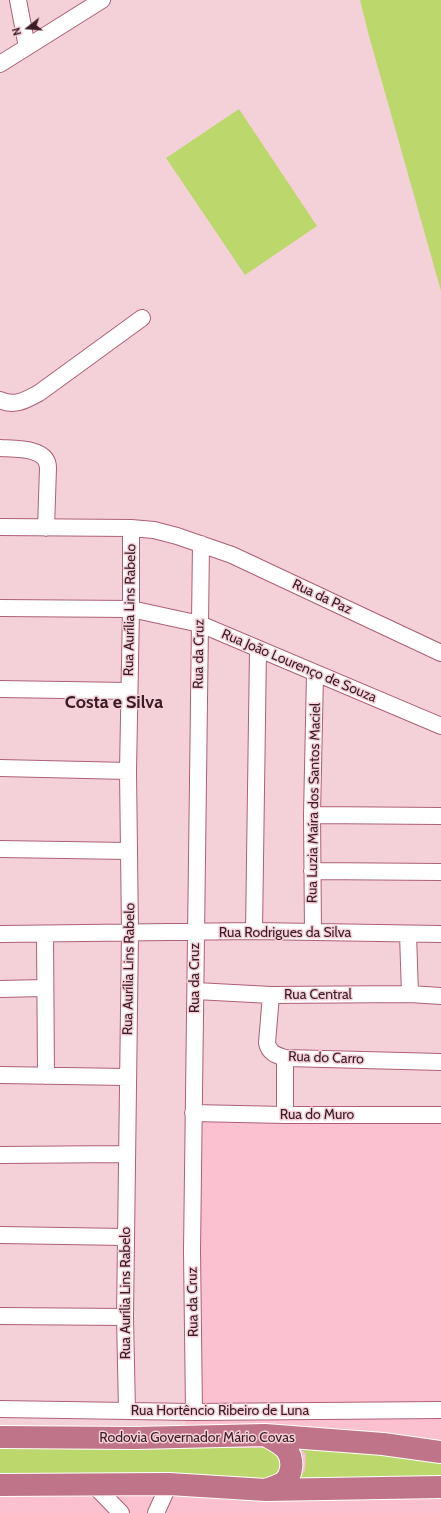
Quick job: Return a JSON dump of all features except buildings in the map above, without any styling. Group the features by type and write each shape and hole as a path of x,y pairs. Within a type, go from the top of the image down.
{"highway":[{"name":"Rodovia Governador Mário Covas","path":"0,1437 135,1438 265,1435 383,1444 441,1452"},
{"path":"265,1435 286,1449 292,1462 291,1470 282,1484 266,1490"},
{"path":"0,1485 92,1483 169,1484 266,1490 441,1487"}],"street":[{"path":"18,0 27,47"},
{"path":"0,64 102,0"},
{"path":"0,400 13,404 22,402 39,393 142,318"},
{"path":"0,448 24,450 37,453 46,458 48,463 46,528"},
{"name":"Rua da Paz","path":"0,528 131,528 154,530 177,536 232,555 441,653"},
{"name":"Rua Aurília Lins Rabelo","path":"127,1411 125,1317 130,934 128,771 131,528"},
{"name":"Rua da Cruz","path":"194,1412 192,1251 201,544"},
{"name":"Rua João Lourenço de Souza","path":"0,608 131,609 200,624 315,674 441,726"},
{"path":"254,931 258,649"},
{"name":"Rua Luzia Maíra dos Santos Maciel","path":"313,932 312,815 315,674"},
{"path":"0,690 129,691"},
{"path":"0,768 128,771"},
{"path":"312,815 441,816"},
{"path":"0,850 129,851"},
{"path":"312,870 441,872"},
{"name":"Rua Rodrigues da Silva","path":"0,934 130,934 254,931 441,934"},
{"path":"408,934 410,994"},
{"path":"45,935 44,988 46,1076"},
{"path":"0,989 44,988"},
{"name":"Rua Central","path":"196,991 271,995 410,994 441,996"},
{"name":"Rua do Carro","path":"271,995 267,1043 268,1049 285,1058 441,1062"},
{"path":"285,1058 285,1115"},
{"path":"0,1075 127,1076"},
{"name":"Rua do Muro","path":"194,1113 285,1115 441,1115"},
{"path":"0,1154 127,1154"},
{"path":"0,1235 126,1237"},
{"path":"0,1316 125,1317"},
{"name":"Rua Hortêncio Ribeiro de Luna","path":"0,1409 194,1412 441,1410"},
{"path":"92,1483 121,1513"},
{"path":"156,1513 169,1484"}],"shaded area":[{"path":"191,1113 441,1114 441,1513 0,1513 0,1461 185,1461"}],"green space":[{"path":"360,0 441,0 441,291 369,36"},
{"path":"239,109 317,226 245,275 166,158"},
{"path":"295,1444 441,1461 441,1479 292,1483 305,1471 306,1454"},
{"path":"0,1446 273,1448 285,1458 279,1477 259,1480 0,1475"}],"district":[{"name":"Costa e Silva","path":"114,703"}]}
